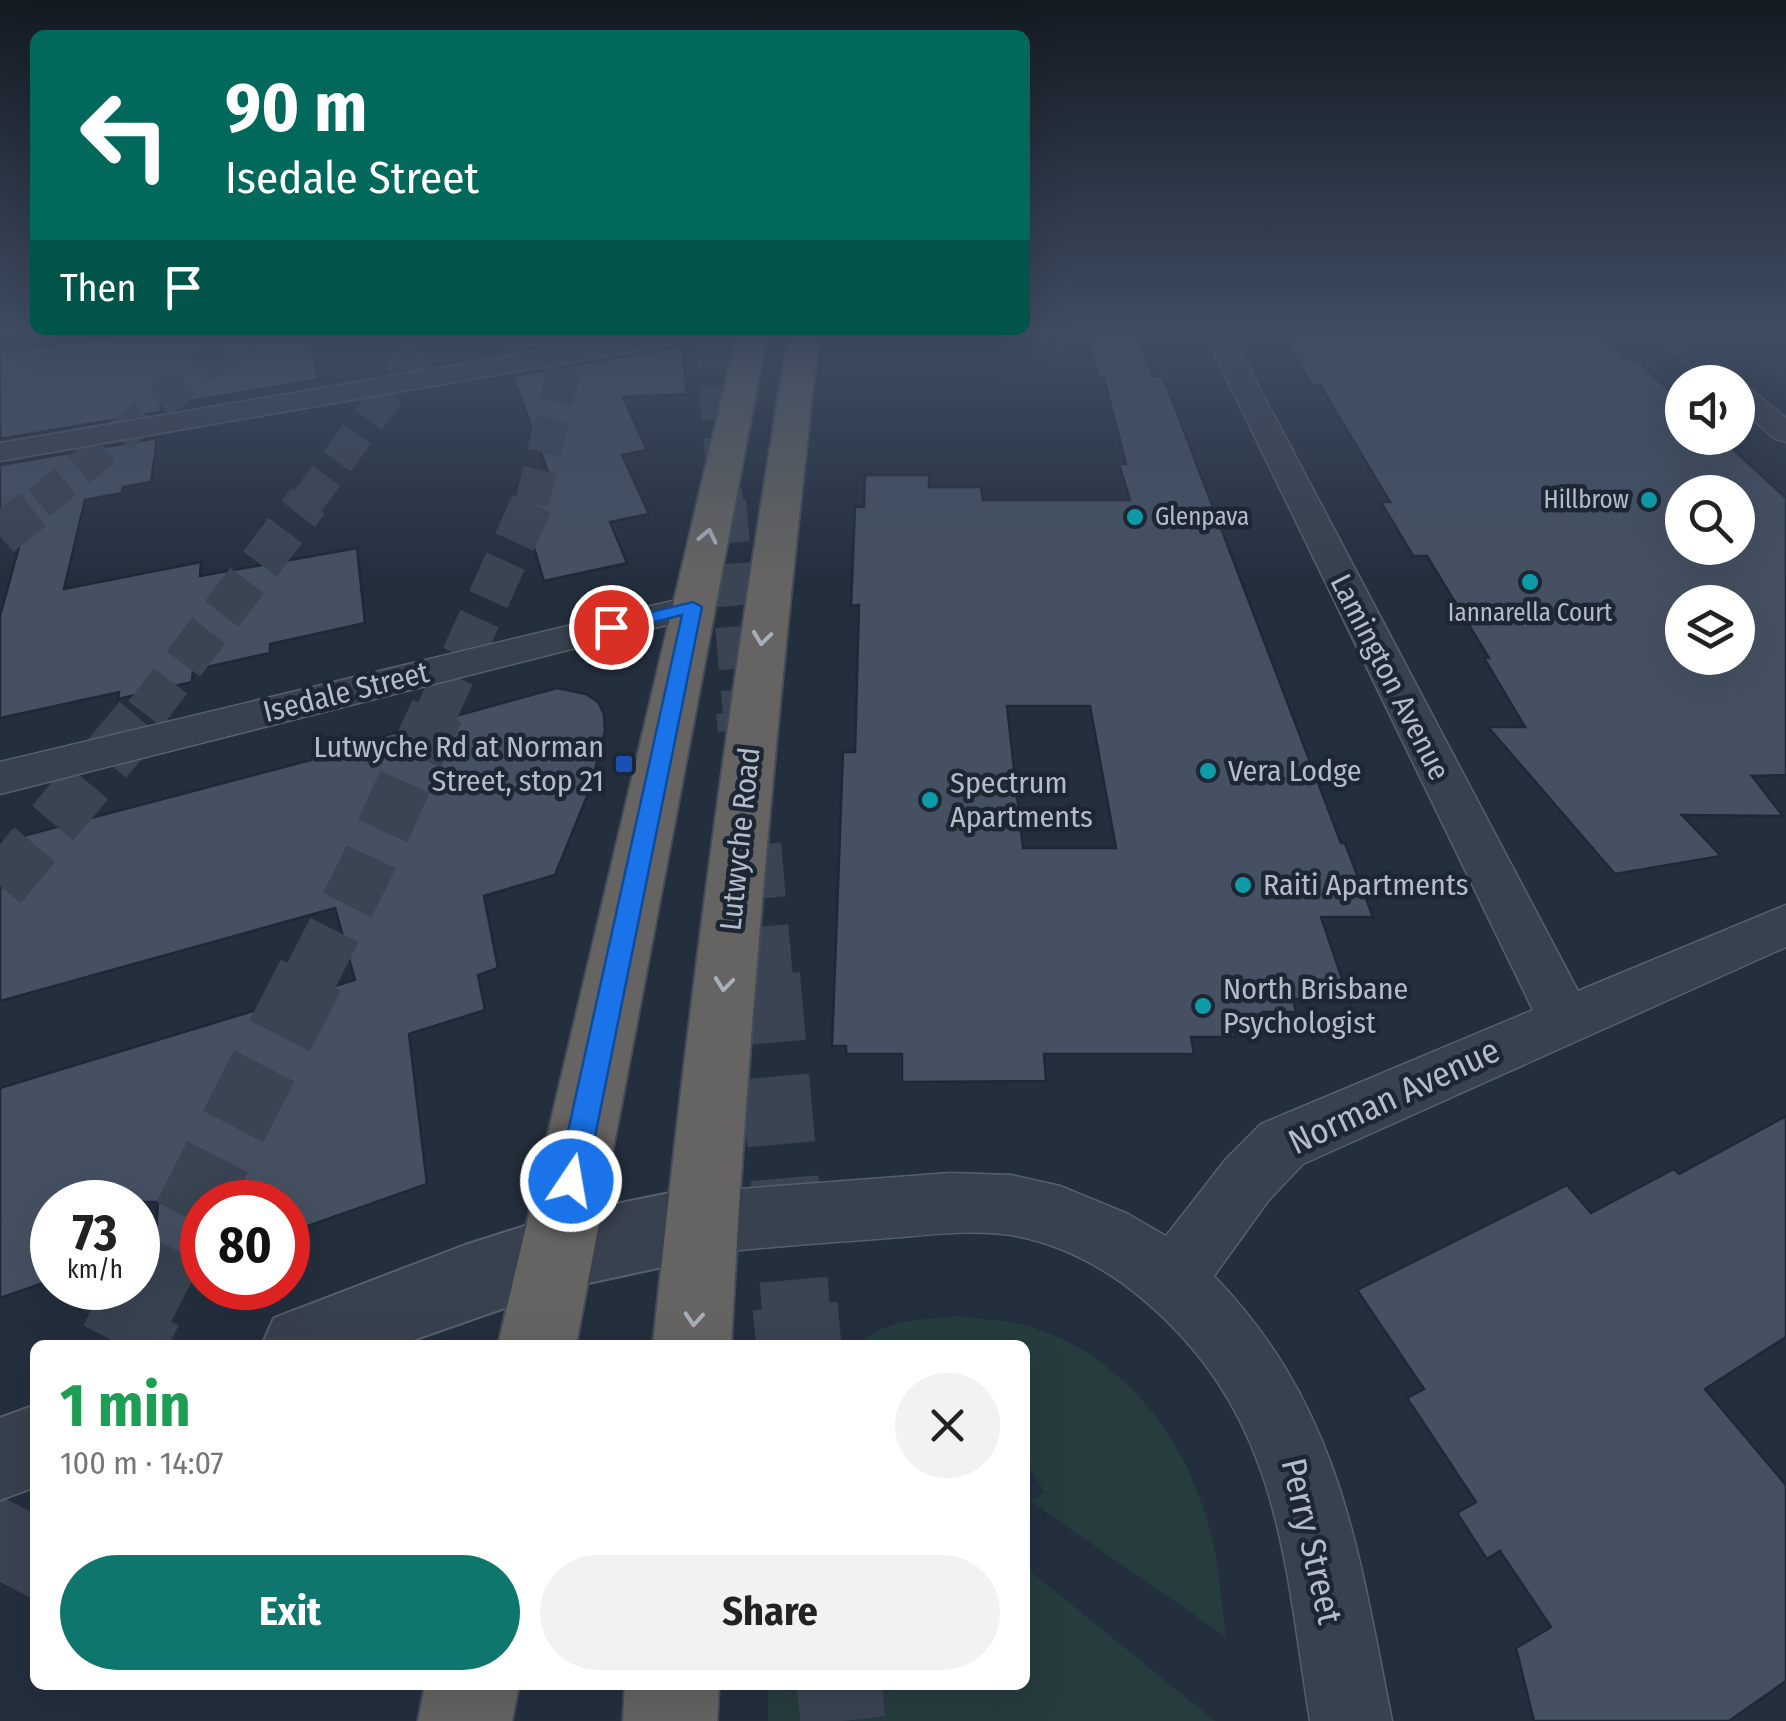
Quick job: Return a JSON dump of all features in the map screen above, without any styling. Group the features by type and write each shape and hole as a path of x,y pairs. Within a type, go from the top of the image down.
{"highway":[{"path":"538,1340 735,414"},
{"name":"Lutwyche Road","path":"692,1340 700,1223 763,631 793,414"},
{"path":"465,1721 471,1690"},
{"path":"670,1721 672,1690"}],"street":[{"path":"0,452 218,414"},
{"name":"Lamington Avenue","path":"1259,414 1565,1020"},
{"path":"1764,414 1786,433"},
{"name":"Isedale Street","path":"0,778 693,607"},
{"name":"Norman Avenue","path":"1172,1280 1247,1180 1282,1144 1786,926"},
{"path":"314,1340 464,1282 556,1253 700,1223 810,1212 1008,1205 1066,1218 1097,1230 1172,1280"},
{"name":"Perry Street","path":"1172,1280 1230,1343 1274,1412 1297,1462 1328,1592 1351,1721"},
{"path":"0,1459 30,1448"}],"green space":[{"path":"959,1316 1028,1326 1095,1358 1123,1381 1170,1436 1202,1502 1215,1550 1226,1637 1030,1501 1044,1492 1030,1468 1030,1340 865,1340 892,1325"},
{"path":"1030,1571 1215,1721 768,1721 768,1690 1030,1690"}],"building":[{"path":"0,414 146,414 0,439"},
{"path":"527,414 631,414 647,450 622,455 649,514 610,522 627,563 544,581 516,487 551,480"},
{"path":"1113,414 1178,414 1341,843 1345,843 1373,917 1321,917 1347,993 1329,993 1331,999 1293,999 1296,1012 1263,1012 1266,1024 1232,1025 1235,1037 1191,1037 1194,1054 1044,1054 1046,1081 902,1082 902,1054 846,1054 846,1046 832,1046 843,752 855,752 859,605 851,606 855,507 864,507 865,475 929,475 929,487 981,487 983,500 1130,500 1119,464 1126,464","holes":["1007,706 1090,706 1116,848 1023,848"]},
{"path":"1338,414 1665,414 1665,455 1739,455 1786,498 1786,775 1752,776 1783,816 1682,815 1721,856 1615,874 1488,727 1525,727 1484,658 1489,658 1427,556 1413,556 1381,502 1390,502"},
{"path":"157,438 151,482 85,500 64,589 201,562 200,576 357,548 365,623 270,644 270,653 193,670 192,682 118,699 119,692 0,718 0,616 25,513 0,517 0,465"},
{"path":"557,688 586,694 598,702 604,714 605,731 590,789 555,875 484,896 498,968 478,975 485,1010 409,1034 427,1184 310,1225 310,1180 180,1180 180,1271 160,1278 160,1180 30,1180 30,1288 0,1298 0,1088 355,980 335,908 0,1001 0,842 311,760 311,756"},
{"path":"1786,1116 1786,1337 1705,1389 1786,1485 1786,1681 1729,1721 1534,1721 1516,1648 1551,1627 1500,1551 1487,1559 1457,1513 1476,1502 1407,1398 1424,1389 1357,1290 1567,1185 1591,1213 1674,1169 1679,1174"}],"tunnel":[{"path":"39,503 146,414"},
{"path":"306,503 372,414"},
{"path":"532,503 553,414"},
{"path":"718,414 726,503"},
{"path":"0,536 43,501"},
{"path":"145,714 308,501"},
{"path":"436,714 533,501"},
{"path":"725,501 744,714"},
{"path":"0,886 147,711"},
{"path":"310,978 365,870 437,711"},
{"path":"743,711 745,729"},
{"path":"754,845 766,978"},
{"path":"160,1269 311,975"},
{"path":"766,975 796,1308"},
{"path":"795,1306 798,1340"},
{"path":"124,1340 139,1310"},
{"path":"0,1582 30,1524"},
{"path":"840,1690 843,1721"}],"place":[{"name":"Hillbrow","path":"1649,500"},
{"name":"Glenpava","path":"1135,517"},
{"name":"Iannarella Court","path":"1530,582"},
{"name":"Lutwyche Rd at Norman Street, stop 21","path":"624,764"},
{"name":"Vera Lodge","path":"1208,771"},
{"name":"Spectrum Apartments","path":"930,800"},
{"name":"Raiti Apartments","path":"1243,885"},
{"name":"North Brisbane Psychologist","path":"1203,1006"}],"route":[{"path":"571,1181 693,607 611,627"}]}
